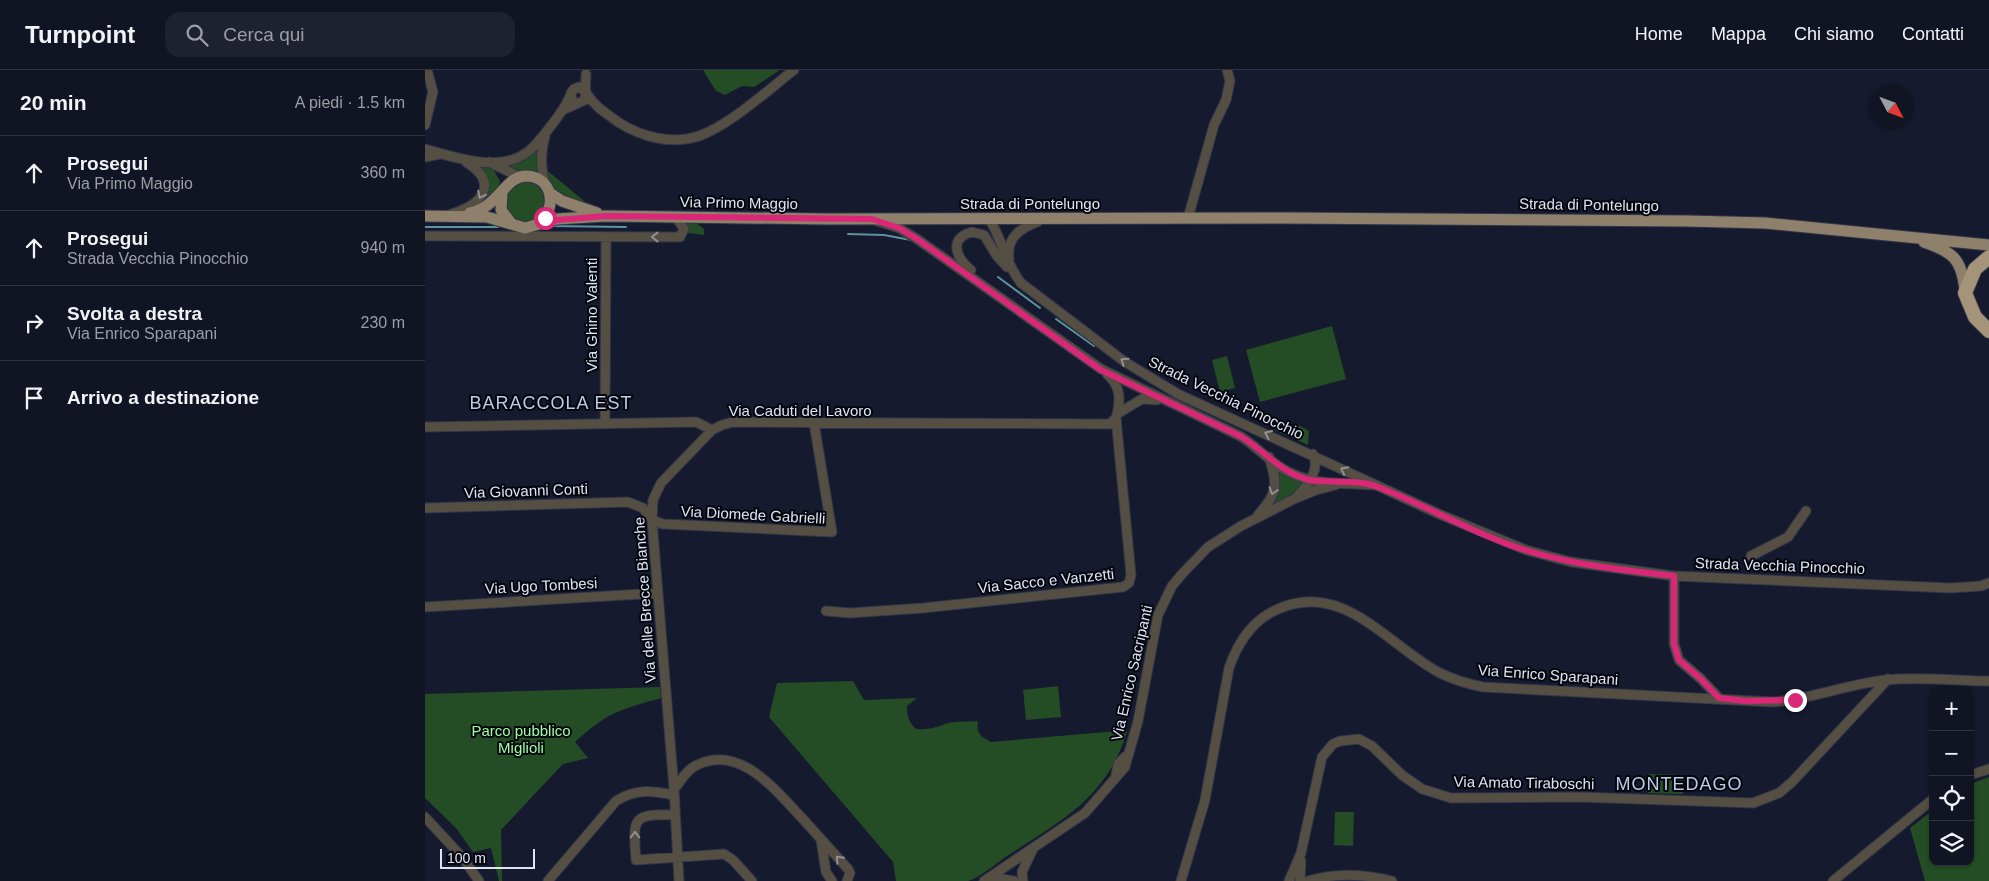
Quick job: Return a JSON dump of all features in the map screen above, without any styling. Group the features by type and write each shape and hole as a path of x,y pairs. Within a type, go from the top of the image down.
{"highway":[{"path":"1989,257 1975,269 1965,293 1975,317 1989,331"}],"main road":[{"name":"Via Primo Maggio","path":"449,216 482,210 520,177 533,177 562,201 606,216"},
{"path":"539,224 550,212 547,189"},
{"path":"504,190 501,210 511,223"},
{"name":"Via Primo Maggio","path":"425,216 487,217 525,228 557,220 606,216 872,219"},
{"name":"Strada di Pontelungo","path":"872,219 1188,218 1687,221 1765,223 1989,245"},
{"path":"1908,236 1947,250 1955,258 1964,277 1965,293"}],"street":[{"path":"425,123 433,92 427,70"},
{"path":"572,92 579,87 596,106 634,132 674,139 699,136 755,102 794,70"},
{"path":"1188,218 1214,125 1226,100 1230,81 1227,70"},
{"path":"547,189 541,165 541,151 547,131 565,109 572,92 587,72"},
{"path":"565,109 585,100 587,72"},
{"path":"572,92 573,101 596,106"},
{"name":"Via Primo Maggio","path":"464,161 489,162 512,160 525,155 547,131"},
{"path":"425,149 464,161"},
{"path":"425,156 441,154"},
{"name":"Via Primo Maggio","path":"449,216 471,207 483,193 485,186 483,177 475,167 464,161"},
{"name":"Via Primo Maggio","path":"489,162 520,177"},
{"path":"499,168 504,190"},
{"path":"425,236 680,237 684,229 676,217"},
{"name":"Strada Vecchia Pinocchio","path":"872,219 899,228 917,239 1101,370 1240,436 1289,472 1310,480 1376,486"},
{"name":"Strada Vecchia Pinocchio","path":"989,219 997,230 1011,271 1021,283 1148,377 1178,394 1313,454 1376,486 1484,534 1526,550 1571,562 1674,576 1950,588 1981,586 1989,583"},
{"path":"1011,271 1008,250 1012,239 1018,230 1043,219"},
{"path":"985,287 978,276 957,256 957,243 967,233 972,232 984,235 997,256 1011,271"},
{"name":"Via Ghino Valenti","path":"605,423 606,237"},
{"name":"Via Sacco e Vanzetti","path":"826,611 850,613 923,608 1123,587 1129,583 1131,575 1117,416 1119,388 1114,380 1101,370"},
{"path":"1117,416 1142,399 1151,398 1166,402"},
{"name":"Via Caduti del Lavoro","path":"425,427 696,422 712,430 722,424 733,422 1110,424 1117,416"},
{"name":"Via Diomede Gabrielli","path":"652,520 663,524 832,532 814,423"},
{"name":"Via delle Brecce Bianche","path":"679,881 674,792 652,520 653,500 661,483 712,430"},
{"name":"Strada Vecchia Pinocchio","path":"1310,480 1316,465 1313,454"},
{"name":"Via Enrico Sacripanti","path":"1254,520 1268,504 1276,484 1269,457"},
{"name":"Via Enrico Sacripanti","path":"1294,499 1310,480"},
{"name":"Via Enrico Sacripanti","path":"987,879 1033,850 1085,813 1101,796 1116,775 1117,766 1126,756 1135,735 1153,631 1164,601 1177,580 1208,547 1254,520 1294,499 1316,490 1344,483"},
{"name":"Via Giovanni Conti","path":"425,508 653,500"},
{"path":"628,502 643,508 652,520"},
{"path":"1751,556 1788,537 1806,511"},
{"path":"1674,576 1674,644 1679,660 1719,698"},
{"name":"Via Ugo Tombesi","path":"425,607 658,593"},
{"name":"Via Enrico Sparapani","path":"1181,881 1205,800 1229,668 1243,638 1255,624 1283,607 1310,602 1341,606 1357,614 1438,672 1465,683 1483,687 1719,698 1746,701 1795,700 1822,695 1853,684 1888,679 1989,681"},
{"name":"Via Amato Tiraboschi","path":"1289,881 1298,875 1322,757 1333,744 1340,741 1351,739 1365,742 1402,776 1422,789 1451,798 1579,797 1753,803 1779,793 1792,782 1888,679"},
{"path":"548,881 616,801 626,794 639,790 674,792 688,772 697,765 711,760 735,763 763,777 848,869 850,873 847,881"},
{"path":"1974,774 1989,769"},
{"path":"1833,881 1929,802"},
{"path":"675,815 654,814 642,817 635,825 636,860 724,854 733,860 753,881"},
{"path":"425,817 462,857 479,881"},
{"path":"821,840 826,872 832,881"},
{"path":"1023,881 1022,872 1033,850"},
{"path":"1009,865 1023,881"},
{"path":"987,879 1015,881 1009,865"},
{"path":"1298,875 1312,880 1355,875 1392,881"}],"green space":[{"path":"703,70 780,70 754,87 742,86 725,95 716,91"},
{"path":"537,147 537,161 541,175 519,173 504,165"},
{"path":"479,166 493,169 500,181 499,188 483,202 488,188"},
{"path":"547,172 589,205 576,202 550,186"},
{"path":"525,182 539,188 545,202 539,216 525,222 511,216 505,202 511,188"},
{"path":"695,222 704,229 704,235 688,233 685,223"},
{"path":"1332,326 1346,379 1260,402 1246,350"},
{"path":"1227,356 1235,388 1220,392 1212,360"},
{"path":"1297,424 1309,431 1308,445 1274,430"},
{"path":"1277,470 1293,480 1305,483 1297,491 1271,507 1279,485"},
{"path":"853,681 864,700 917,698 907,706 909,719 916,729 929,729 952,722 978,721 980,734 991,742 1117,731 1117,726 1120,725 1127,731 1119,754 1096,790 1048,830 984,873 968,881 896,881 893,862 769,717 777,683"},
{"path":"1058,686 1061,717 1026,720 1023,690"},
{"name":"Parco pubblico Miglioli","path":"660,687 661,698 615,713 586,732 575,742 588,758 563,764 501,830 502,881 499,881 491,848 473,852 456,828 425,798 425,694"},
{"path":"1649,774 1683,775 1683,794 1648,793"},
{"path":"1989,777 1989,881 1925,881 1910,828 1929,813 1929,866 1974,866 1974,783"},
{"path":"1335,812 1354,812 1353,846 1334,845"}],"waterway":[{"path":"550,226 626,227"},
{"path":"425,227 498,227"},
{"path":"848,234 884,235 911,240"},
{"path":"998,277 1040,308"},
{"path":"1056,319 1094,346"}],"district":[{"name":"BARACCOLA EST","path":"551,403"},
{"name":"MONTEDAGO","path":"1679,784"}],"route":[{"path":"545,218 539,224 557,220 606,216 872,219 899,228 1101,370 1109,372 1166,402 1240,436 1256,445 1289,472 1310,480 1376,486 1504,543 1526,550 1571,562 1674,576 1674,644 1679,660 1719,698 1773,702 1795,700"}]}
